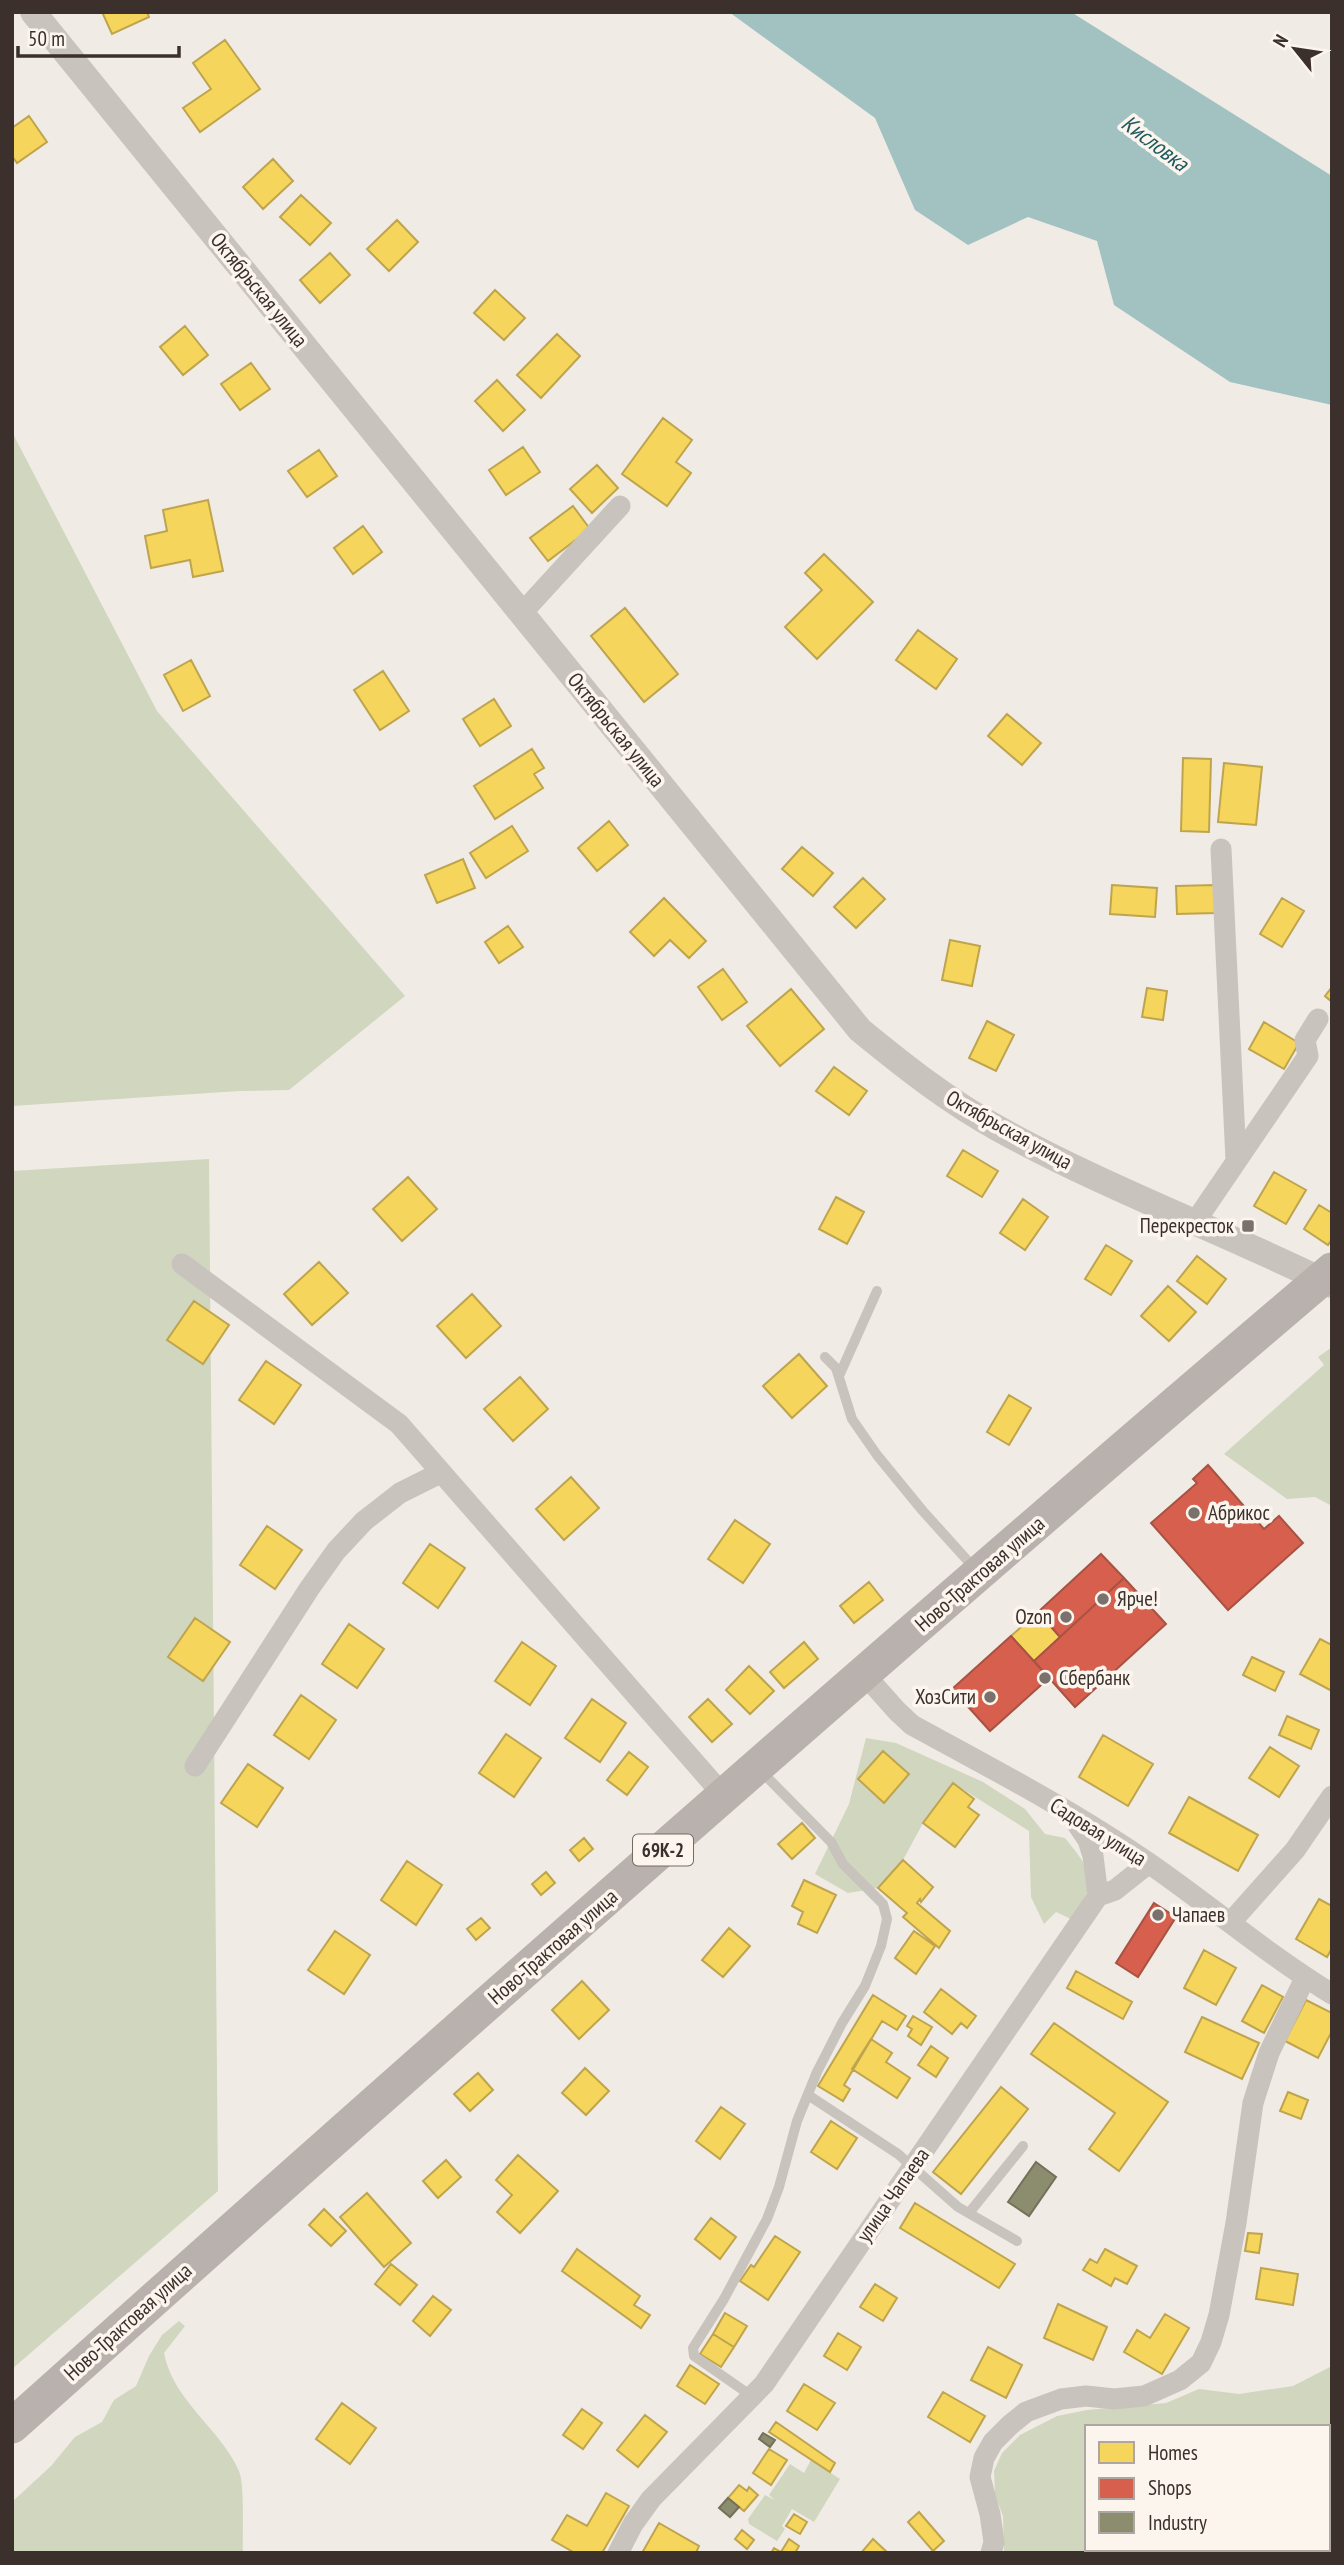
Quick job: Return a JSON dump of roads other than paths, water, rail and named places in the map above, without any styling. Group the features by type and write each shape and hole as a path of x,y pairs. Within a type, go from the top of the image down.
{"main road":[{"name":"Ново-Трактовая улица","path":"12,2426 757,1767 1328,1278"}],"street":[{"name":"Октябрьская улица","path":"33,12 860,1030 923,1082 998,1128 1195,1222 1328,1278"},
{"path":"522,613 620,506"},
{"path":"1222,849 1236,1160"},
{"path":"1195,1222 1308,1056 1306,1040 1318,1019"},
{"path":"182,1264 398,1424 724,1796"},
{"path":"195,1766 336,1550 364,1521 400,1493 440,1473"},
{"name":"Садовая улица","path":"864,1674 912,1725 1069,1812 1149,1863 1231,1922 1288,1968 1332,1994"},
{"path":"1231,1922 1295,1850 1332,1796"},
{"path":"1069,1812 1088,1840 1098,1896 1115,1890 1149,1863"},
{"name":"улица Чапаева","path":"618,2553 633,2524 651,2500 753,2397 1098,1896"},
{"path":"991,2553 994,2542 990,2514 980,2477 984,2459 993,2442 1010,2425 1026,2412 1060,2399 1144,2396 1180,2381 1202,2363 1212,2342 1222,2302 1253,2103 1269,2053 1306,1978"}],"lane":[{"path":"839,1376 877,1291"},
{"path":"825,1357 836,1368 852,1419 877,1455 980,1574"},
{"path":"753,2397 692,2352 767,2219 779,2187 797,2121 842,2023 865,1986 881,1946 887,1919 883,1904 843,1864 831,1842 757,1767"},
{"path":"808,2095 898,2154 958,2207 1017,2241"},
{"path":"969,2213 1023,2146"}],"water":[{"name":"Кисловка","path":"729,12 1071,12 1332,176 1332,405 1230,382 1114,305 1097,241 1028,217 968,245 915,210 875,118"}],"place":[{"name":"Перекресток","path":"1248,1226"},
{"name":"Абрикос","path":"1194,1513"},
{"name":"Ярче!","path":"1103,1599"},
{"name":"Ozon","path":"1066,1617"},
{"name":"Сбербанк","path":"1045,1678"},
{"name":"ХозСити","path":"990,1697"},
{"name":"Чапаев","path":"1158,1915"}]}
